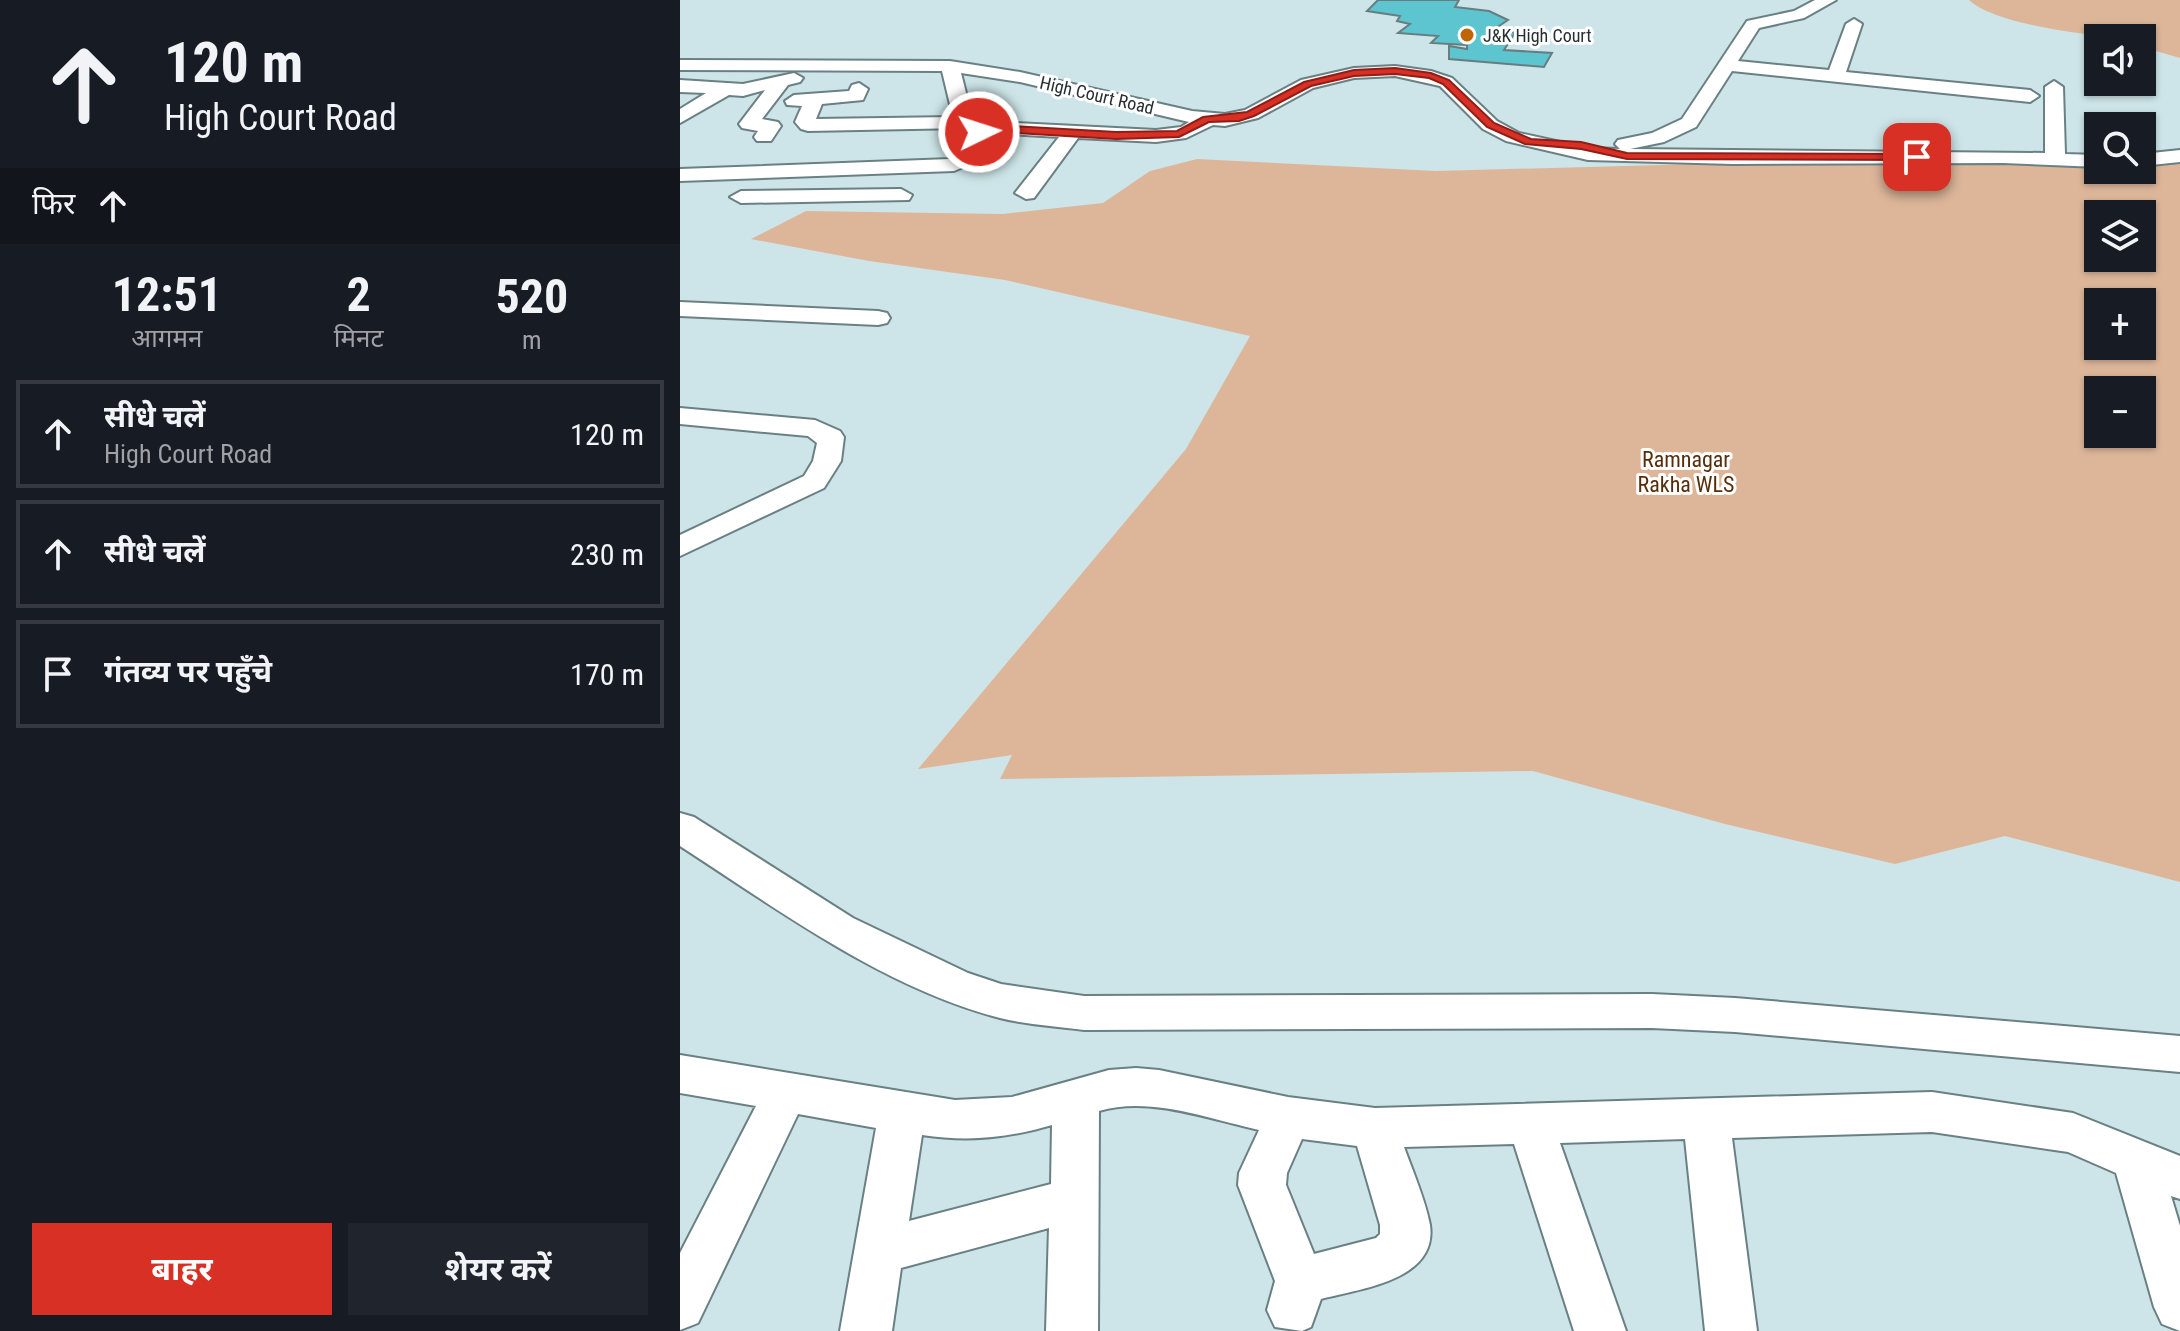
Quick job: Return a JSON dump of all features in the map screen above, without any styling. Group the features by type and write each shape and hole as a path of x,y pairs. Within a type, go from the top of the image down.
{"street":[{"path":"1581,146 1645,141 1676,130 1695,117 1757,22 1798,15 1828,0"},
{"path":"1836,76 1854,24"},
{"name":"High Court Road","path":"680,65 950,66 1020,77 1207,119 1239,118 1307,84 1329,78 1395,71 1431,76 1446,82 1490,125 1529,142"},
{"path":"683,88 715,65"},
{"path":"683,88 756,88 837,65"},
{"path":"1727,65 2030,96"},
{"path":"680,175 958,163 979,132 961,112 950,66"},
{"path":"764,137 771,126 749,124 780,83"},
{"path":"2054,87 2055,159"},
{"path":"765,103 852,97 859,89"},
{"path":"680,117 724,90"},
{"path":"814,100 806,124 973,124 1072,133 1170,135 1192,130 1207,119"},
{"path":"820,170 843,125"},
{"path":"1026,193 1072,133"},
{"path":"1529,142 1581,146 1627,156"},
{"path":"1529,142 1588,154 1627,156 2084,160"},
{"path":"2156,159 2180,156"},
{"path":"741,197 897,202 915,167"},
{"path":"680,309 878,318"},
{"path":"680,416 815,428 830,437 831,445 822,472 814,482 680,547"},
{"path":"680,827 838,929 953,985 1001,1001 1040,1009 1084,1013 1578,1010 1693,1013 2180,1054"},
{"path":"680,1074 902,1113 985,1120 1012,1117 1109,1089 1159,1089 1288,1117 1375,1128 1932,1112 2073,1133 2180,1178"},
{"path":"680,1306 786,1092"},
{"path":"1072,1331 1076,1098"},
{"path":"866,1331 902,1113"},
{"path":"1288,1117 1263,1173 1262,1185 1296,1296 1389,1258 1400,1250 1406,1237 1405,1225 1375,1128"},
{"path":"1706,1117 1731,1331"},
{"path":"1530,1122 1600,1331"},
{"path":"2135,1158 2180,1307"},
{"path":"881,1251 1074,1200"}],"green space":[{"path":"1969,0 2180,0 2180,58 2156,51 2156,24 2084,24 2084,34 2025,23 1983,9"},
{"name":"Ramnagar Rakha WLS","path":"1197,159 1436,171 1734,163 2084,164 2084,184 2156,184 2156,163 2180,163 2180,882 2005,836 1895,864 1725,824 1533,771 1000,779 1012,755 918,769 1186,449 1250,336 1005,280 869,261 751,239 806,211 1003,214 1103,203 1150,171"}],"building":[{"name":"J&K High Court","path":"1378,0 1459,0 1455,7 1489,11 1508,20 1496,28 1515,33 1504,50 1552,53 1544,67 1449,59 1449,46 1467,49 1467,45 1431,43 1438,36 1398,33 1410,24 1397,21 1400,16 1367,11"}],"place":[{"name":"J&K High Court","path":"1467,35"}],"route":[{"path":"979,132 977,127 1116,135 1179,134 1192,130 1207,119 1225,120 1251,114 1307,84 1354,73 1395,71 1431,76 1446,82 1490,125 1529,142 1567,144 1627,156 1917,157"}]}
